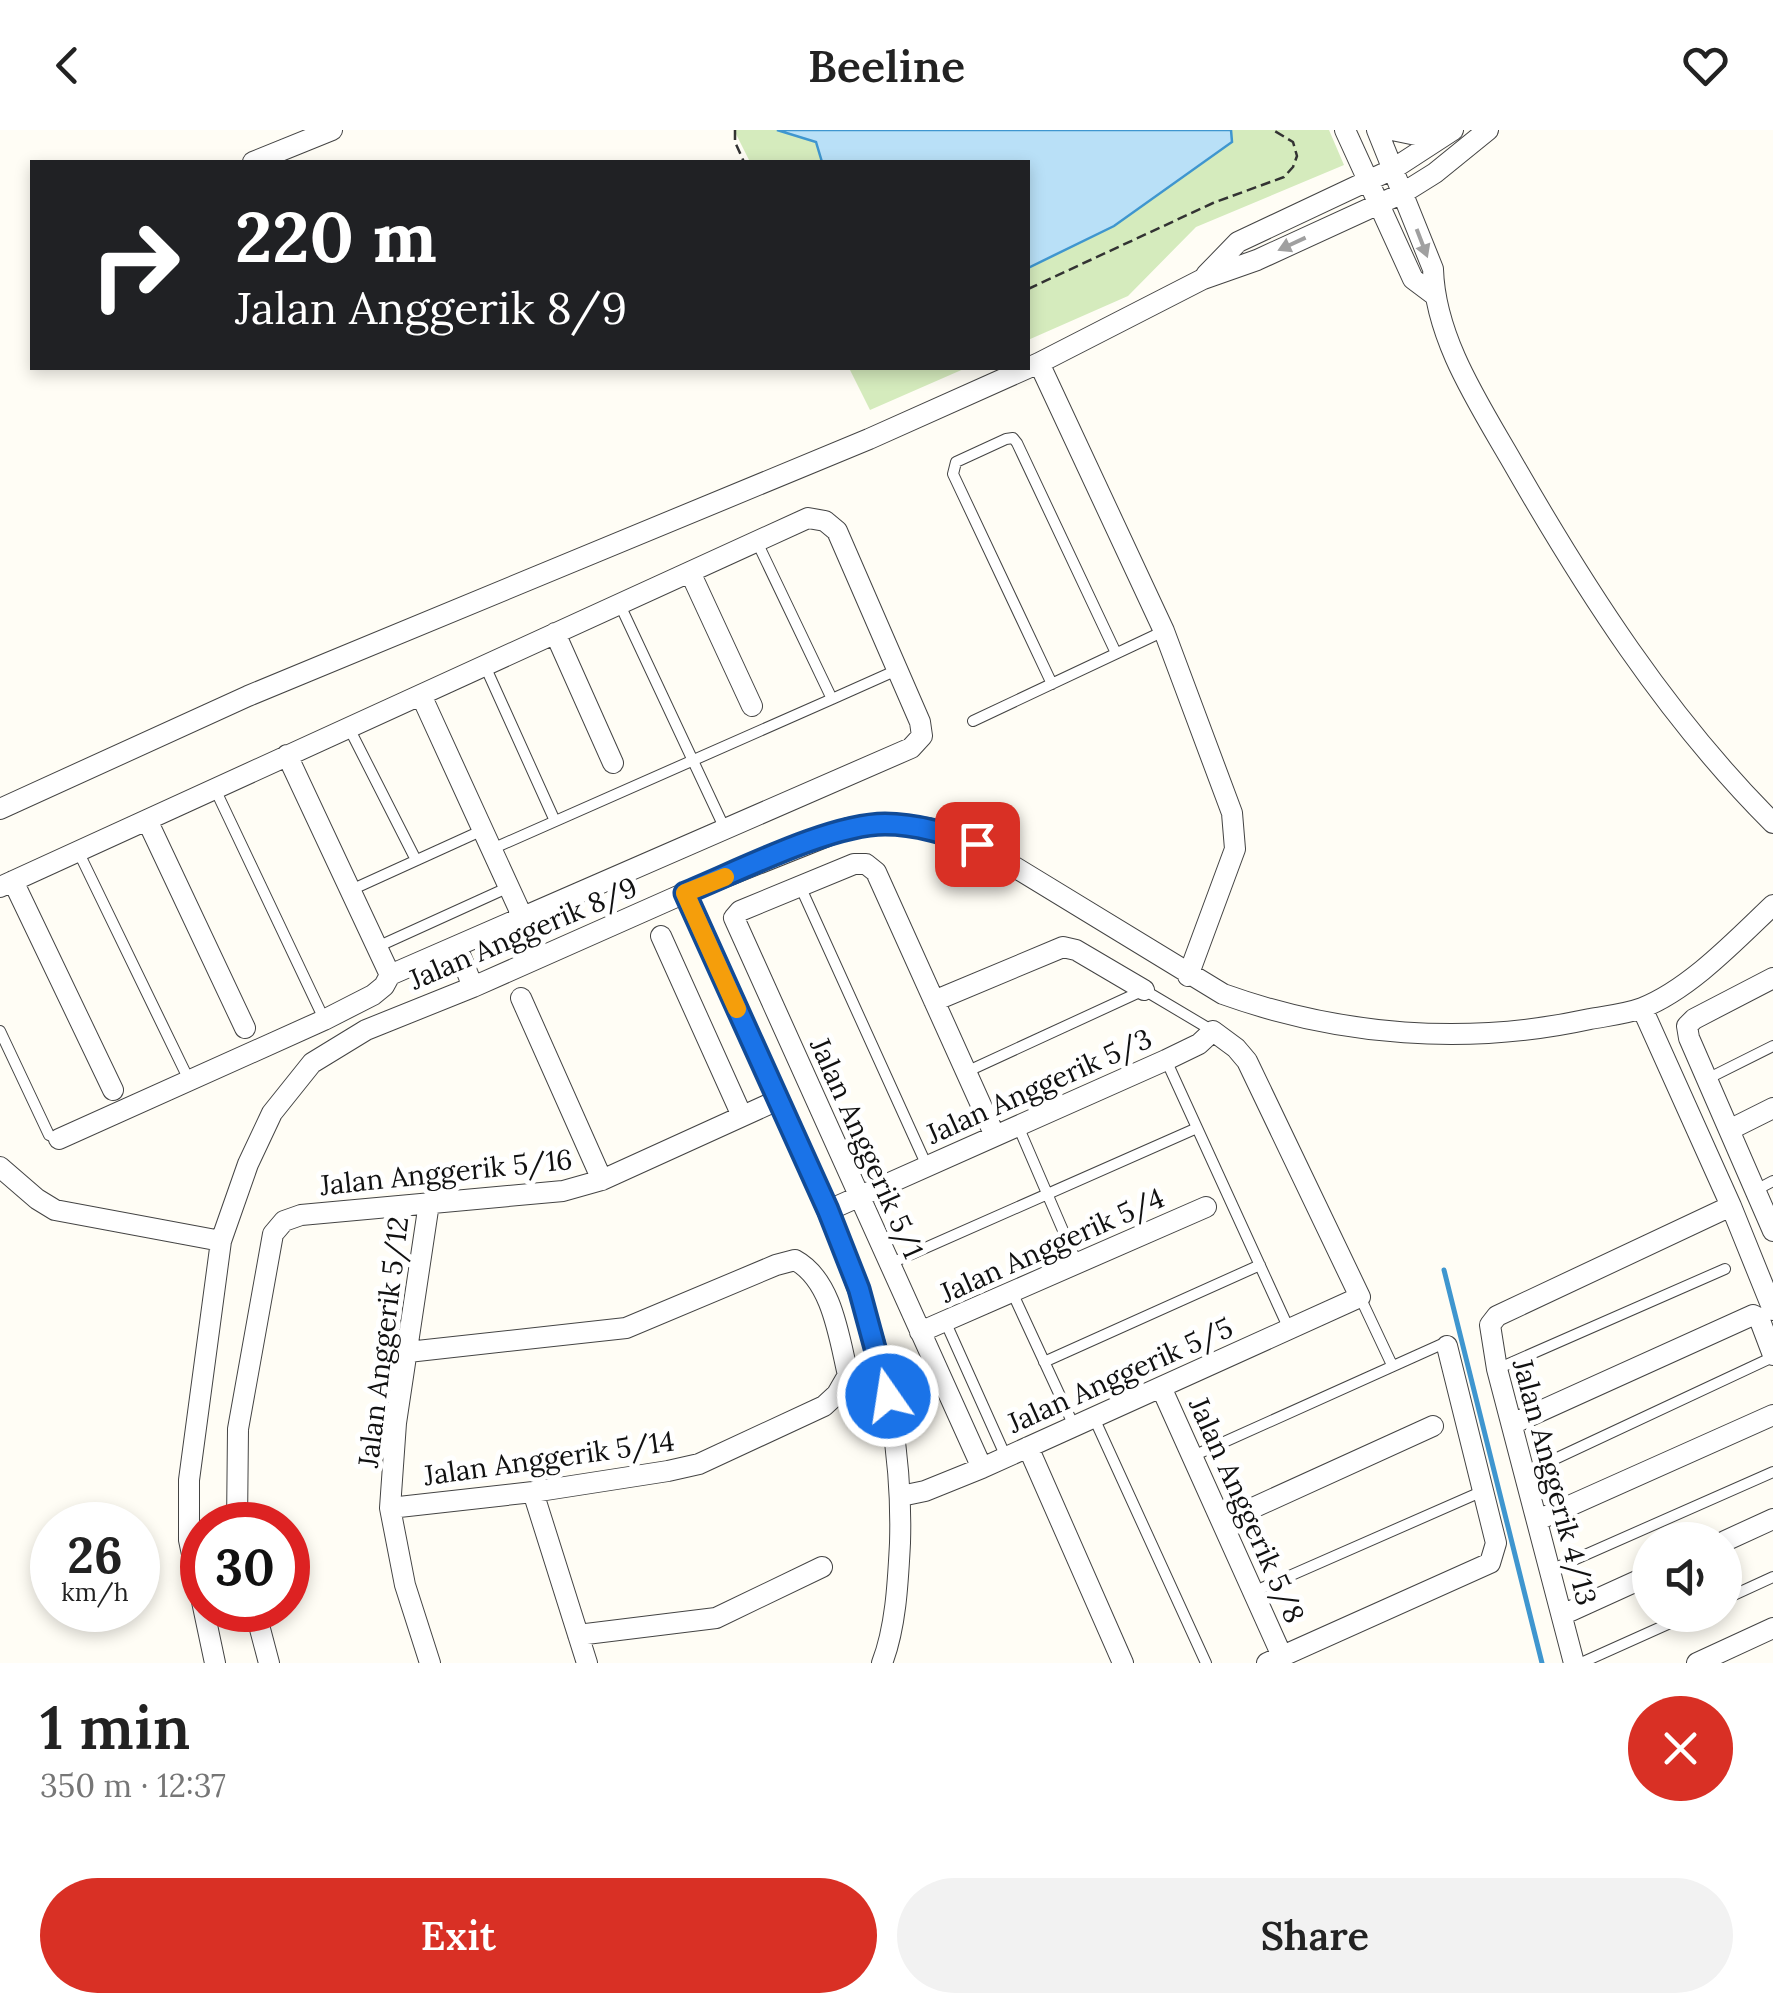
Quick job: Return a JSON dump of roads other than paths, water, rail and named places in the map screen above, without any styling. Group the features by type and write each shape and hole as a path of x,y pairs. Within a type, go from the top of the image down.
{"street":[{"path":"1377,130 1433,269 1434,294 1448,340 1474,396 1560,546 1652,684 1734,784 1773,823"},
{"path":"1392,130 1421,136 1450,130"},
{"path":"1203,278 1238,242 1393,169 1450,130"},
{"path":"1030,367 1203,278 1257,260 1403,193 1488,130"},
{"path":"257,160 318,133"},
{"path":"1348,135 1413,279 1434,294"},
{"path":"1334,198 1352,172 1348,135"},
{"path":"1039,363 1164,631 1224,787 1235,832 1235,849 1226,879 1188,976"},
{"path":"0,810 248,696 869,439 1023,370"},
{"path":"59,1140 324,1020 373,995 390,975 911,748 922,736 920,722 837,530 825,520 808,518 6,884 113,1090"},
{"path":"690,572 752,706"},
{"path":"556,633 613,763"},
{"path":"421,695 523,918"},
{"path":"286,755 390,975"},
{"path":"147,820 245,1028"},
{"name":"Jalan Anggerik 8/9","path":"215,1663 189,1540 189,1480 221,1241 248,1164 272,1113 312,1063 366,1030 474,987 685,893 848,828 886,824 928,828 977,844 1223,994 1267,1010 1390,1033 1491,1033 1558,1026 1642,1008 1701,971 1773,905"},
{"name":"Jalan Anggerik 5/1","path":"982,1468 735,924 734,918 740,911 854,864 866,864 876,872 995,1136"},
{"path":"685,893 828,1210 880,1358 896,1433 901,1496 898,1573 882,1663"},
{"path":"661,936 742,1116"},
{"path":"934,1001 1062,946 1076,950 1144,990"},
{"path":"457,947 474,987"},
{"path":"1773,978 1687,1026 1688,1038 1729,1130 1764,1186 1773,1231"},
{"path":"521,998 602,1180"},
{"path":"1642,1008 1773,1310"},
{"path":"1214,1031 1247,1061 1360,1297"},
{"name":"Jalan Anggerik 5/3","path":"828,1210 1166,1060 1214,1031"},
{"name":"Jalan Anggerik 5/16","path":"237,1502 238,1428 273,1234 284,1221 301,1215 563,1191 602,1180 778,1100"},
{"path":"1729,1130 1773,1108"},
{"path":"0,1167 36,1199 55,1210 221,1241"},
{"name":"Jalan Anggerik 5/12","path":"428,1203 396,1423 390,1508 405,1585 430,1663"},
{"name":"Jalan Anggerik 4/13","path":"1574,1663 1496,1369 1490,1325 1497,1316 1731,1206"},
{"name":"Jalan Anggerik 5/4","path":"920,1332 1206,1207"},
{"name":"Jalan Anggerik 5/14","path":"390,1508 533,1492 699,1464 824,1406 848,1375 836,1322 812,1270 795,1260 776,1264 626,1328 408,1352"},
{"name":"Jalan Anggerik 5/5","path":"901,1496 925,1492 982,1468 1360,1297"},
{"path":"1512,1424 1752,1314 1760,1318 1773,1356"},
{"path":"1274,1660 1490,1563 1496,1543 1447,1346"},
{"name":"Jalan Anggerik 5/8","path":"1161,1387 1253,1592 1274,1660"},
{"path":"1538,1520 1773,1415"},
{"path":"1222,1522 1433,1426"},
{"path":"1028,1448 1124,1663"},
{"path":"533,1492 587,1663"},
{"path":"1742,1533 1773,1519"},
{"path":"578,1635 716,1618 822,1567"},
{"path":"1562,1615 1632,1583"},
{"path":"1697,1663 1773,1628"},
{"path":"261,1632 269,1663"}],"lane":[{"path":"1052,684 953,474 956,462 1013,438 1116,653"},
{"path":"756,541 832,699"},
{"path":"620,604 724,828"},
{"path":"973,722 1164,631"},
{"path":"485,666 555,821"},
{"path":"350,890 416,860 555,821 897,670"},
{"path":"349,728 416,860"},
{"path":"215,788 324,1020"},
{"path":"78,850 189,1081"},
{"path":"800,886 927,1166"},
{"path":"376,947 509,888"},
{"path":"966,1072 1144,990 1214,1031"},
{"path":"0,1031 49,1134 59,1140"},
{"path":"1706,1079 1773,1046"},
{"path":"1166,1060 1290,1329"},
{"path":"1018,1126 1078,1264"},
{"path":"889,1264 1197,1128"},
{"path":"1044,1362 1260,1265"},
{"path":"1496,1369 1724,1268"},
{"path":"1012,1292 1044,1362 1084,1422 1206,1663"},
{"path":"1360,1297 1392,1365"},
{"path":"945,1322 1006,1457"},
{"path":"1192,1456 1392,1365 1440,1345 1447,1346"},
{"path":"1525,1473 1773,1356"},
{"path":"1551,1570 1773,1472"},
{"path":"1253,1592 1484,1490"},
{"path":"1742,1591 1773,1577"},
{"path":"1581,1663 1650,1632"}],"water":[{"path":"777,130 1231,130 1232,142 1114,226 1030,267 1030,160 821,160 816,142"}],"waterway":[{"path":"1444,1270 1542,1663"}]}
